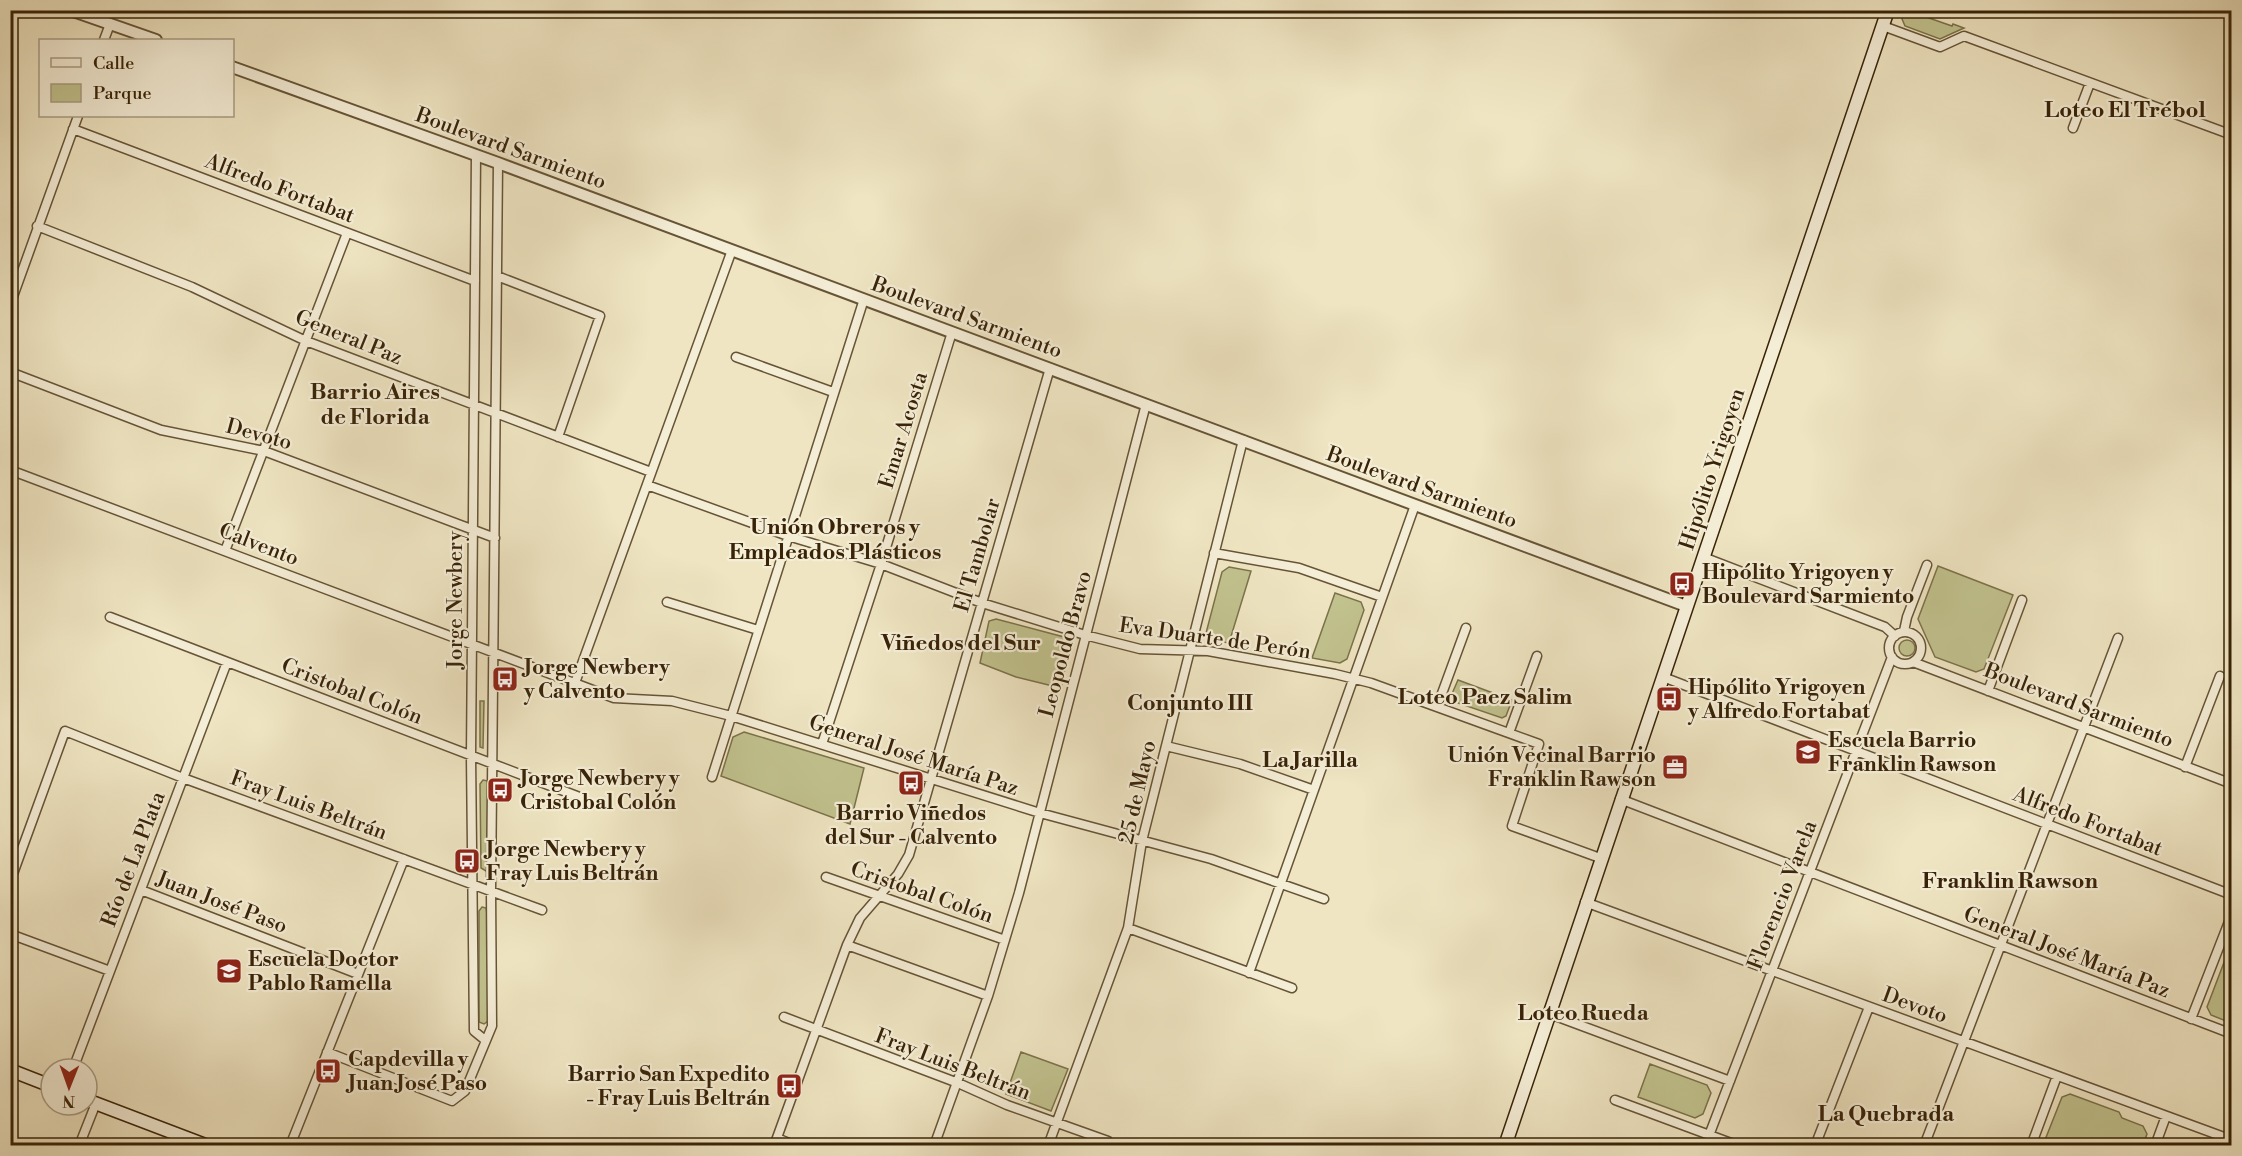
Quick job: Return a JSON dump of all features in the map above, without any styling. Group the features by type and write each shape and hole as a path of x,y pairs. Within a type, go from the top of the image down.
{"main road":[{"name":"Hipólito Yrigoyen","path":"1504,1146 1888,10"},
{"path":"10,1070 39,1081"},
{"path":"99,1104 208,1146"}],"street":[{"path":"70,10 153,39"},
{"path":"104,39 110,24"},
{"path":"1883,26 1940,47 1964,36 2232,135"},
{"name":"Boulevard Sarmiento","path":"234,68 498,163 1686,606"},
{"path":"2073,128 2090,83"},
{"path":"10,305 78,117"},
{"name":"Alfredo Fortabat","path":"73,129 475,281"},
{"name":"Jorge Newbery","path":"476,155 471,756 474,1031 485,1040"},
{"name":"Jorge Newbery","path":"327,1052 452,1101 465,1091 492,1026 491,891 498,163"},
{"name":"General Paz","path":"37,226 192,287 306,341 651,472"},
{"path":"225,551 347,233"},
{"path":"575,682 732,250"},
{"path":"497,276 600,316 558,437"},
{"path":"712,777 864,299"},
{"name":"Emar Acosta","path":"822,744 881,564 952,332"},
{"path":"736,357 833,392"},
{"name":"El Tambolar","path":"775,1142 847,945 860,918 898,874 909,855 1050,369"},
{"name":"Devoto","path":"10,372 161,430 264,450 495,538"},
{"name":"Leopoldo Bravo","path":"934,1146 988,996 1019,893 1146,404"},
{"name":"25 de Mayo","path":"1048,1146 1128,928 1142,842 1243,440"},
{"name":"Calvento","path":"10,470 494,651"},
{"name":"Eva Duarte de Perón","path":"647,485 788,536 881,564 982,603 1085,635 1140,649 1208,651 1353,679 1539,744 1512,826 1600,858"},
{"path":"1250,973 1415,505"},
{"path":"1214,553 1299,568 1382,597"},
{"path":"1703,557 1884,627 1894,636"},
{"path":"1904,631 1927,565"},
{"path":"1988,691 2022,600"},
{"path":"668,602 758,630"},
{"name":"Cristobal Colón","path":"110,617 582,798"},
{"path":"1437,707 1466,628"},
{"path":"1904,631 1916,635 1920,640 1921,653 1913,662 1900,664 1892,657 1889,643 1894,636 1904,631"},
{"path":"1924,1146 2118,638"},
{"name":"General José María Paz","path":"494,651 614,698 672,701 731,716 1040,813 1211,859 1323,899"},
{"path":"1509,733 1537,656"},
{"name":"Florencio Varela","path":"1705,1146 1892,657"},
{"name":"Río de La Plata","path":"78,1057 227,662"},
{"name":"Boulevard Sarmiento","path":"1913,662 2232,784"},
{"name":"Alfredo Fortabat","path":"1663,676 2232,895"},
{"path":"2185,767 2220,676"},
{"name":"Fray Luis Beltrán","path":"10,882 65,731 183,778 542,910"},
{"path":"1166,746 1239,764 1314,790"},
{"name":"General José María Paz","path":"1620,799 2232,1035"},
{"path":"290,1146 404,859"},
{"name":"Cristobal Colón","path":"826,877 1005,940"},
{"name":"Juan José Paso","path":"141,890 358,974"},
{"name":"Devoto","path":"1586,902 2232,1140"},
{"path":"2191,1019 2232,914"},
{"path":"1128,928 1292,988"},
{"path":"10,934 110,971"},
{"path":"847,945 988,996"},
{"path":"1815,1146 1869,1007"},
{"path":"1550,1014 1730,1081"},
{"name":"Fray Luis Beltrán","path":"784,1017 958,1083 1006,1105 1108,1141"},
{"path":"2031,1146 2057,1076"},
{"path":"1615,1100 1739,1146"},
{"path":"2156,1146 2166,1116"},
{"path":"79,1146 87,1117"},
{"path":"775,1142 796,1146"}],"green space":[{"path":"1904,11 1964,28 1940,39 1905,26 1902,19"},
{"path":"1938,566 2013,595 1984,669 1976,672 1935,657 1918,619"},
{"path":"1229,567 1251,571 1229,643 1211,640 1206,633 1222,572"},
{"path":"1335,593 1361,602 1364,610 1347,659 1340,663 1312,658"},
{"path":"996,619 1064,637 1070,644 1061,688 1016,677 980,663 989,621"},
{"path":"1907,640 1915,648 1907,656 1899,648"},
{"path":"1458,680 1512,700 1506,716 1502,718 1452,701 1451,696"},
{"path":"480,701 484,701 483,748 480,747"},
{"path":"744,732 864,768 850,824 721,776 733,737"},
{"path":"483,780 488,781 488,868 486,871 481,868 480,784"},
{"path":"482,907 486,908 488,917 488,1021 484,1024 479,1022 479,911"},
{"path":"2231,944 2231,1023 2211,1015 2207,1007"},
{"path":"1021,1052 1068,1069 1051,1111 1006,1094"},
{"path":"1650,1064 1707,1085 1711,1093 1703,1114 1695,1118 1638,1097"},
{"path":"2070,1094 2119,1112 2122,1118 2143,1126 2147,1134 2143,1145 2043,1145 2062,1097"}],"place":[{"name":"Hipólito Yrigoyen y Boulevard Sarmiento","path":"1682,584"},
{"name":"Jorge Newbery y Calvento","path":"505,679"},
{"name":"Hipólito Yrigoyen y Alfredo Fortabat","path":"1669,699"},
{"name":"Escuela Barrio Franklin Rawson","path":"1808,752"},
{"name":"Unión Vecinal Barrio Franklin Rawson","path":"1675,767"},
{"name":"Barrio Viñedos del Sur - Calvento","path":"911,783"},
{"name":"Jorge Newbery y Cristobal Colón","path":"500,790"},
{"name":"Jorge Newbery y Fray Luis Beltrán","path":"467,861"},
{"name":"Escuela Doctor Pablo Ramella","path":"229,971"},
{"name":"Capdevilla y Juan José Paso","path":"328,1071"},
{"name":"Barrio San Expedito - Fray Luis Beltrán","path":"789,1086"}],"district":[{"name":"Loteo El Trébol","path":"2125,109"},
{"name":"Barrio Aires de Florida","path":"375,404"},
{"name":"Unión Obreros y Empleados Plásticos","path":"835,538"},
{"name":"Viñedos del Sur","path":"961,642"},
{"name":"Loteo Paez Salim","path":"1485,696"},
{"name":"Conjunto III","path":"1190,702"},
{"name":"La Jarilla","path":"1310,759"},
{"name":"Franklin Rawson","path":"2010,880"},
{"name":"Loteo Rueda","path":"1583,1012"},
{"name":"La Quebrada","path":"1886,1113"}]}
